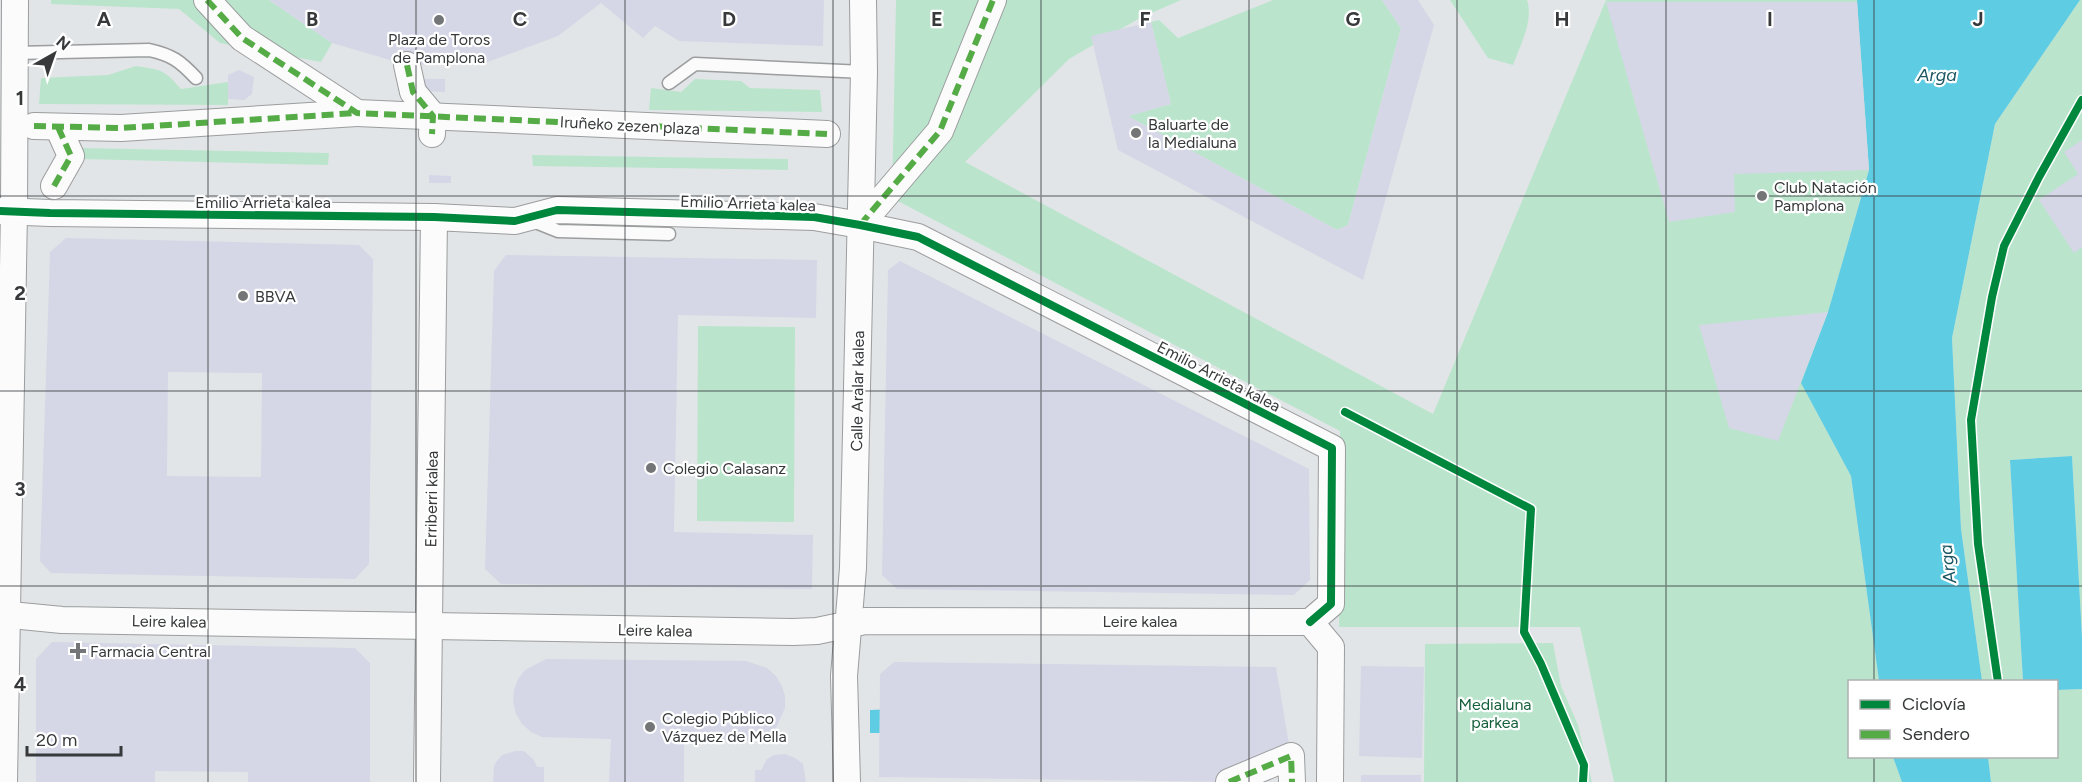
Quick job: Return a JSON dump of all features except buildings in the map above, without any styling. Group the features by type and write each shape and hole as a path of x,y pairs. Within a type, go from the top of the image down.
{"street":[{"path":"4,782 7,211 15,53 15,0"},
{"path":"207,0 242,38 357,113"},
{"name":"Calle Aralar kalea","path":"847,782 844,676 853,568 864,72 863,0"},
{"path":"860,225 940,131 993,0"},
{"path":"407,65 413,92 432,125"},
{"name":"Iruñeko zezen plaza","path":"54,186 72,156 46,126 121,128 357,113 432,125 827,134"},
{"name":"Emilio Arrieta kalea","path":"7,211 434,217 514,221 557,210 814,217 918,237 1332,448 1331,604 1310,622"},
{"name":"Erriberri kalea","path":"427,782 434,217"},
{"name":"Leire kalea","path":"4,614 62,620 794,632 817,631 866,621 1310,622"},
{"path":"1310,622 1331,647 1330,782"},
{"path":"1229,782 1291,756 1292,782"}],"lane":[{"path":"15,53 149,50 164,53 179,61 196,78"},
{"path":"669,83 695,64 864,72"},
{"path":"526,218 558,231 669,234"}],"green space":[{"path":"51,0 269,0 332,43 321,62 220,43 179,9 51,4"},
{"path":"896,0 1181,0 1140,18 1069,59 965,162 1433,414 1606,0 1857,0 1869,170 1828,312 1801,383 1851,476 1879,680 1848,680 1848,758 1893,758 1902,782 1614,782 1580,627 1339,627 1340,431 892,198"},
{"path":"1273,0 1382,0 1401,28 1348,225 1337,230 1128,116 1171,104 1151,22 1159,20 1178,38"},
{"path":"1450,0 1527,0 1529,16 1513,65 1488,58"},
{"path":"2082,0 2082,637 2072,456 2010,460 2023,680 1982,680 1961,529 1952,338 1995,124"},
{"path":"136,66 162,72 181,89 228,82 228,105 39,104 41,78 108,75"},
{"path":"695,79 741,81 750,88 820,90 822,112 649,110 651,88 681,92"},
{"path":"81,148 329,153 328,165 81,159"},
{"path":"532,155 788,159 788,170 533,166"},
{"path":"698,326 795,327 794,522 697,521"},
{"name":"Medialuna parkea","path":"1553,643 1561,686 1578,725 1592,782 1424,782 1425,644"},
{"path":"2082,689 2082,782 1991,782 1988,758 2058,758 2058,690"}],"water":[{"name":"Arga","path":"1857,0 2080,0 1995,124 1952,338 1961,529 1982,680 1879,680 1851,476 1801,383 1828,312 1869,170"},
{"path":"2072,456 2082,637 2082,689 2058,690 2058,680 2023,680 2010,460"},
{"path":"896,709 898,733 870,733 870,710"},
{"path":"1893,758 1988,758 1991,782 1902,782"}],"marked path":[{"path":"207,0 242,38 357,113 827,134"},
{"path":"860,225 940,131 993,0"},
{"path":"407,65 413,92 433,116 432,134"},
{"path":"34,126 121,128 357,113"},
{"path":"54,186 71,156 58,127"},
{"path":"1229,782 1291,756 1292,782"}],"cycle path":[{"path":"1998,680 1978,544 1971,420 1992,297 2004,246 2082,100"},
{"path":"0,211 434,217 515,221 557,210 814,217 918,237 1332,448 1331,604 1310,622"},
{"path":"1345,412 1531,509 1524,632 1541,664 1584,765 1583,782"}],"place":[{"name":"Plaza de Toros de Pamplona","path":"439,20"},
{"name":"Baluarte de la Medialuna","path":"1136,133"},
{"name":"Club Natación Pamplona","path":"1762,196"},
{"name":"BBVA","path":"243,296"},
{"name":"Colegio Calasanz","path":"651,468"},
{"name":"Farmacia Central","path":"78,651"},
{"name":"Colegio Público Vázquez de Mella","path":"650,727"}]}
